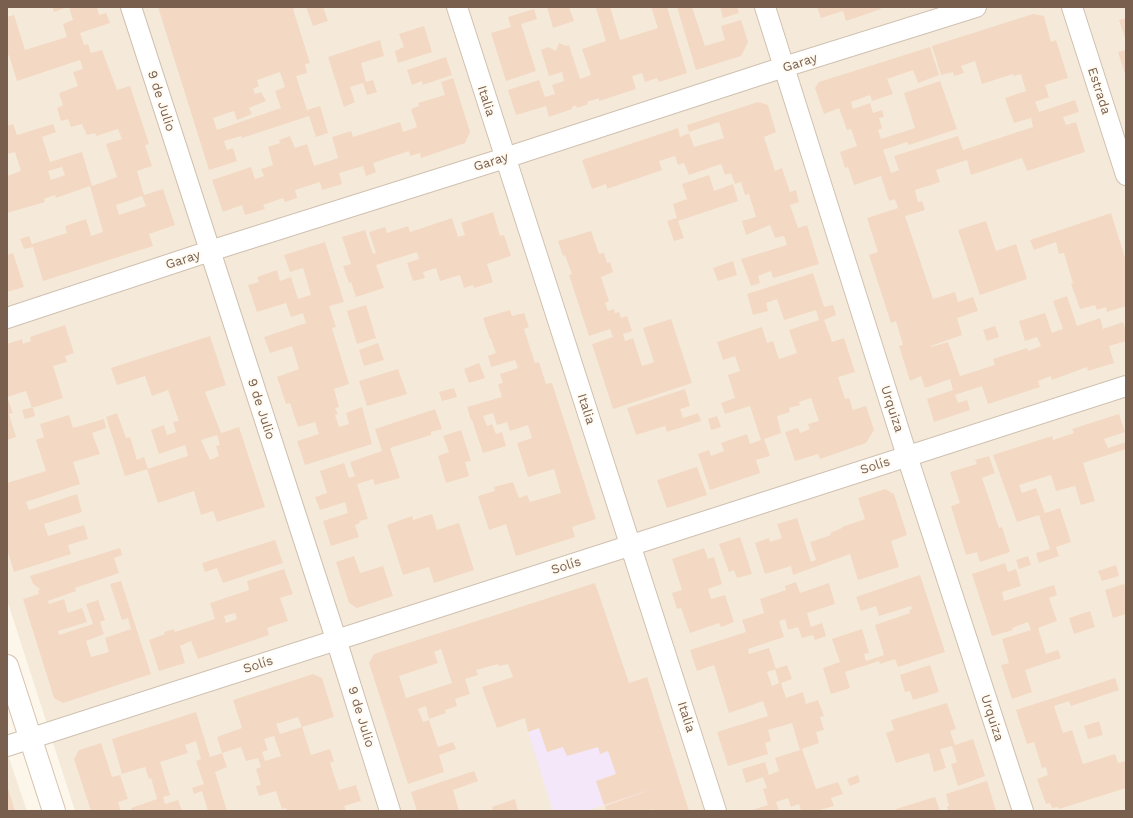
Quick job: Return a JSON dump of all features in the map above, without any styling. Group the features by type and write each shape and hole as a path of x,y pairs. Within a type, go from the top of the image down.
{"main road":[{"path":"7,666 54,811"}],"street":[{"name":"9 de Julio","path":"130,7 336,639 390,811"},
{"name":"Italia","path":"457,7 716,811"},
{"name":"Urquiza","path":"765,7 907,456 1023,811"},
{"name":"Garay","path":"7,318 210,251 976,7"},
{"name":"Estrada","path":"1072,7 1126,175"},
{"name":"Solís","path":"7,746 1126,386"}],"shaded area":[{"path":"7,7 1126,7 1126,811 75,811 7,600"},
{"path":"651,691 680,781 585,811 553,811 528,732"},
{"path":"7,752 27,811 7,811"}],"building":[{"path":"52,7 68,7 54,12"},
{"path":"69,7 97,7 99,15 106,13 110,23 80,33 84,45 88,44 91,53 102,50 117,90 130,86 149,144 145,145 152,166 137,171 144,195 163,189 175,225 149,234 153,246 43,281 33,247 24,249 20,239 29,236 32,244 67,233 65,226 86,219 91,236 103,232 90,186 56,198 55,195 44,199 45,202 7,213 7,176 21,171 15,152 7,154 7,126 13,124 17,135 53,124 56,132 42,137 50,162 82,152 92,186 117,177 106,144 122,139 118,129 96,136 95,133 87,135 82,124 71,127 68,119 61,121 57,108 63,105 59,93 78,86 73,72 83,69 80,60 17,81 9,55 7,56 7,17 14,15 25,50 67,37 63,24 73,20","holes":["62,167 65,175 51,180 48,171","142,196 146,206 119,215 116,205"]},
{"path":"158,7 298,7 293,9 310,63 305,64 307,73 296,76 307,110 320,106 328,133 316,137 309,116 242,138 241,136 224,141 227,150 233,148 237,161 209,170","holes":["280,72 285,87 275,91 281,108 217,130 213,118 234,111 237,120 252,114 249,108 266,101 261,92 255,94 253,89 259,86 257,80"]},
{"path":"306,7 323,7 328,21 313,26"},
{"path":"547,7 569,7 574,21 553,28"},
{"path":"610,7 620,40 658,28 651,7 667,7 687,73 659,82 657,78 645,82 642,73 632,76 636,89 599,101 599,98 587,102 588,104 577,108 576,105 572,107 572,109 549,117 546,106 516,115 508,90 539,80 545,97 555,94 552,85 564,81 562,72 549,76 541,50 548,47 556,51 559,43 566,46 569,45 580,79 591,75 582,49 606,41 596,8"},
{"path":"677,7 692,7 705,46 725,40 721,26 741,20 748,42 741,56 696,70"},
{"path":"720,7 737,7 739,13 723,18"},
{"path":"817,7 880,7 881,9 846,21 843,11 821,18"},
{"path":"534,9 537,19 521,24 536,71 506,81 491,33 511,27 508,17"},
{"path":"1033,14 1044,16 1051,42 1056,40 1068,78 1045,85 1049,97 1035,102 1039,112 1075,100 1079,112 1063,117 1066,125 1076,122 1085,152 1027,171 1022,158 971,175 967,160 936,170 940,182 915,190 918,202 922,201 925,210 905,216 933,299 955,292 958,302 973,297 978,311 957,318 962,335 931,347 948,342 960,376 995,365 993,359 1027,348 1028,351 1041,346 1037,337 1025,341 1019,321 1045,313 1052,333 1063,329 1053,301 1067,296 1077,326 1100,318 1103,329 1123,322 1126,332 1126,341 1109,346 1114,363 1088,371 1087,367 1052,380 1051,376 1038,381 1040,387 988,404 982,386 955,395 958,403 967,400 970,410 934,422 927,399 953,390 950,379 925,388 921,376 910,381 899,346 903,345 896,321 891,323 869,255 878,252 867,218 898,208 895,199 889,201 881,176 854,185 848,167 845,168 840,152 857,146 851,129 847,130 839,108 824,114 815,88 819,82 930,47 939,75 918,83 913,70 887,79 893,94 872,101 870,95 851,102 853,109 870,103 873,113 882,110 884,117 879,118 882,128 878,130 881,139 915,128 904,93 940,81 957,129 909,145 907,142 883,150 891,173 899,170 894,156 958,136 963,150 1033,127 1031,118 1014,123 1005,98 1026,91 1021,74 1014,76 1013,74 982,84 975,61 961,66 964,73 954,76 953,72 941,75 932,46"},
{"path":"1126,18 1126,41 1119,20"},
{"path":"424,26 432,52 398,63 395,51 404,47 399,34"},
{"path":"380,40 384,56 361,63 366,82 373,80 377,92 367,95 363,83 350,87 355,102 344,107 328,57"},
{"path":"1126,50 1126,77 1118,52"},
{"path":"446,57 452,75 423,85 422,81 412,85 407,70"},
{"path":"453,78 470,132 465,143 421,158 420,153 410,156 409,151 373,163 376,172 366,176 363,166 339,173 342,184 322,190 320,182 295,190 297,198 285,202 283,198 263,205 265,209 245,215 242,205 223,212 212,180 251,167 255,179 264,176 261,169 273,165 268,147 280,143 279,140 290,136 295,148 307,144 314,166 338,158 332,137 351,131 353,137 400,122 403,132 417,127 411,109 419,106 418,103 445,95 441,82"},
{"path":"758,102 768,105 776,132 764,137 775,171 782,168 790,192 796,190 799,202 790,205 798,228 807,225 819,264 773,278 771,271 758,276 760,283 751,286 741,259 787,245 784,236 775,238 770,225 746,235 742,221 756,217 749,194 745,195 741,182 735,184 731,173 725,175 721,164 689,175 684,163 678,165 675,156 659,161 662,170 607,189 606,184 592,189 582,160 678,128 680,137 689,133 694,147 724,138 719,122 689,132 687,125"},
{"path":"709,175 714,191 733,184 738,201 678,221 684,238 674,241 667,221 677,218 673,204 687,199 682,184"},
{"path":"493,212 500,236 504,235 511,256 487,264 493,282 474,288 473,285 464,288 460,275 440,281 436,268 423,272 425,278 413,281 407,263 419,259 417,252 376,265 384,288 356,297 343,266 351,264 342,237 365,230 373,254 376,253 369,232 385,227 387,233 408,226 410,232 452,218 458,237 465,235 461,223"},
{"path":"1111,213 1126,261 1126,306 1107,312 1106,307 1097,310 1095,305 1080,309 1071,284 1073,283 1064,253 1059,254 1056,242 1034,250 1030,240"},
{"path":"986,221 996,251 1016,244 1027,279 980,295 958,230"},
{"path":"591,231 599,254 604,253 607,263 610,262 613,272 601,277 609,301 605,303 608,311 614,309 615,313 619,312 621,318 627,316 632,331 623,334 625,341 633,338 642,366 654,362 643,328 671,319 692,383 613,409 592,344 613,337 610,329 589,336 569,275 572,274 565,255 563,256 558,241"},
{"path":"325,242 344,302 329,306 336,327 332,328 349,384 334,389 339,407 335,408 338,414 335,415 339,427 349,424 346,413 362,407 372,444 305,465 297,441 319,434 315,422 298,427 290,403 286,404 277,377 299,369 292,346 270,353 264,337 306,323 303,313 291,317 286,303 257,312 248,285 259,282 257,277 277,270 280,281 291,277 298,299 311,295 303,268 290,272 284,255"},
{"path":"13,253 24,287 7,292 7,255"},
{"path":"733,261 737,275 718,281 713,268"},
{"path":"813,273 824,307 833,305 836,315 824,320 832,342 844,338 855,372 838,377 845,399 849,398 853,410 866,406 874,430 866,443 820,459 818,454 795,461 785,432 798,428 800,433 810,429 808,424 819,421 811,398 799,402 800,405 789,408 790,412 777,416 781,433 764,439 770,456 756,460 760,473 710,490 698,454 709,450 711,456 724,451 721,443 747,434 750,444 761,440 750,406 725,414 721,403 735,398 728,375 740,371 735,356 723,360 717,342 762,327 767,343 773,341 779,359 797,353 789,330 819,320 816,310 784,320 777,299 766,303 768,311 753,315 747,294"},
{"path":"366,305 376,338 357,344 347,311"},
{"path":"510,310 512,316 524,313 529,327 524,329 535,363 539,362 546,384 552,383 596,519 572,527 575,537 516,556 506,524 489,530 478,496 495,491 494,487 513,482 519,498 527,495 530,502 561,493 554,469 528,477 517,443 532,438 528,425 510,431 507,422 497,425 493,413 483,416 487,426 492,424 496,434 502,432 506,446 483,453 467,407 502,397 498,384 503,383 500,374 518,368 515,360 491,367 488,356 496,353 483,318"},
{"path":"65,325 74,353 65,356 67,362 53,366 63,398 32,408 26,391 7,397 7,344 22,339 23,344 31,341 30,337"},
{"path":"995,326 999,337 987,341 983,330"},
{"path":"210,336 226,385 205,392 221,433 239,427 265,507 217,522 213,511 201,515 194,491 158,503 147,469 188,456 185,445 159,454 151,430 164,425 167,435 176,432 173,422 179,421 168,390 152,396 145,376 117,385 111,368","holes":["217,435 220,445 216,446 219,456 210,460 201,440"]},
{"path":"378,343 384,360 364,366 359,350"},
{"path":"479,363 485,378 469,383 464,369"},
{"path":"398,369 407,394 367,406 359,381"},
{"path":"454,388 457,397 442,401 439,392"},
{"path":"685,389 690,406 680,409 683,418 698,413 701,421 667,432 665,426 636,435 627,408"},
{"path":"7,397 13,413 9,414 16,437 7,440"},
{"path":"33,407 35,416 25,419 22,410"},
{"path":"435,409 442,429 431,432 431,435 390,448 400,478 375,485 373,479 357,484 368,519 359,521 360,523 355,525 359,537 331,546 323,521 348,513 345,502 320,510 315,497 327,493 320,471 344,463 349,478 355,476 350,462 382,451 375,429"},
{"path":"117,413 126,438 130,437 137,460 144,457 148,469 125,476 106,417"},
{"path":"1119,414 1125,432 1104,439 1108,448 1126,442 1126,449 1083,463 1095,501 1081,505 1075,486 1056,491 1051,475 1019,485 1022,493 1036,488 1045,513 1060,508 1071,542 1056,547 1059,556 1039,563 1036,553 1050,549 1039,515 1017,522 993,455 1052,436 1053,440 1074,433 1072,429"},
{"path":"69,415 73,428 104,419 106,428 92,433 100,454 73,462 80,484 26,502 29,510 77,494 82,512 44,524 48,536 84,525 88,539 68,545 71,554 14,572 7,549 7,483 46,471 36,440 44,437 40,424"},
{"path":"717,416 721,427 711,430 708,419"},
{"path":"461,430 471,461 465,462 469,476 446,483 438,456 449,452 443,436"},
{"path":"989,456 995,473 982,478 999,528 1002,527 1010,552 980,562 977,552 966,555 951,506 960,503 950,472 977,464 975,460"},
{"path":"697,467 707,495 667,508 657,480"},
{"path":"885,489 894,494 907,535 891,541 899,567 858,580 850,554 793,575 791,566 765,574 755,543 769,538 770,542 782,538 777,524 797,518 811,562 816,560 810,542 831,535 830,533 842,527 865,519 858,498"},
{"path":"432,514 437,530 459,523 474,570 434,583 429,567 403,575 387,525 412,516 413,520"},
{"path":"740,537 752,574 737,578 734,570 729,572 719,544"},
{"path":"275,540 283,563 223,583 217,568 205,572 202,563"},
{"path":"120,548 122,555 114,558 119,573 75,588 76,591 48,601 49,604 64,599 68,613 82,608 87,622 58,631 59,635 93,624 86,604 98,600 105,620 100,622 104,634 86,641 91,657 109,652 105,638 131,629 128,618 122,620 110,584 121,581 151,674 63,703 54,698 23,599 39,594 38,591 40,589 33,584 30,576"},
{"path":"704,548 708,559 714,557 722,584 708,589 711,599 725,595 734,622 721,627 719,623 690,633 681,608 677,609 672,593 682,590 672,559"},
{"path":"354,556 360,573 383,566 393,596 357,608 349,603 336,562"},
{"path":"1028,556 1031,565 1019,569 1016,560"},
{"path":"1005,563 1008,572 1016,569 1021,586 1002,592 1004,601 1054,585 1057,595 1049,598 1057,621 1038,628 1046,654 1058,650 1061,658 1025,670 1032,692 1012,699 1001,665 1009,663 1002,639 1031,630 1028,622 1012,628 1013,630 992,636 972,574"},
{"path":"1116,565 1119,576 1102,581 1098,571"},
{"path":"284,569 293,594 280,598 288,621 267,628 269,635 198,659 191,641 180,646 185,663 159,671 149,640 165,634 164,632 174,629 175,632 215,619 210,603 249,590 247,581","holes":["235,613 237,619 226,623 224,616"]},
{"path":"920,575 945,652 898,667 895,659 880,664 879,661 845,672 850,688 831,694 823,668 840,662 832,639 862,629 869,653 864,654 866,661 884,655 875,625 910,613 909,610 912,609 911,606 879,616 876,606 861,611 856,597"},
{"path":"796,582 800,593 829,583 835,604 807,613 811,627 822,623 826,636 815,640 813,635 802,638 798,627 788,630 785,619 779,621 784,637 748,649 749,654 769,648 776,669 787,665 792,679 781,683 786,698 803,692 806,704 818,700 824,716 820,717 824,730 816,732 819,743 802,749 816,789 838,782 843,794 831,798 834,806 816,811 801,811 799,804 791,807 788,798 776,802 779,811 749,811 768,805 763,789 767,788 763,777 746,783 742,769 765,762 769,775 779,771 775,758 800,750 792,723 768,730 771,741 765,743 768,754 728,766 717,732 768,716 763,701 729,713 714,665 697,671 690,650 746,632 742,620 764,613 760,599 786,590 785,586","holes":["775,669 779,683 772,686 767,672"]},
{"path":"595,583 629,683 647,677 689,811 652,811 652,809 646,811 606,811 605,806 656,788 604,805 596,781 616,774 608,751 600,754 598,747 567,756 563,747 547,752 539,728 528,732 525,718 497,728 482,687 513,677 508,664 499,666 498,664 476,670 478,675 465,679 470,694 455,699 457,706 445,710 446,713 429,719 426,706 418,709 423,722 429,720 438,747 453,742 456,749 439,755 444,772 408,784 369,663 374,654","holes":["441,649 452,683 406,698 399,676 438,663 434,652"]},
{"path":"1124,584 1126,590 1126,614 1113,618 1105,590"},
{"path":"1090,611 1095,627 1074,634 1069,618"},
{"path":"930,665 939,692 913,700 910,691 905,692 900,675"},
{"path":"313,674 322,678 334,717 302,727 311,755 330,749 334,761 330,763 339,790 356,785 361,801 344,806 346,811 287,811 286,808 282,809 276,791 259,796 256,786 261,785 256,769 261,767 258,758 246,761 241,747 222,753 217,737 242,728 233,700","holes":["298,717 302,727 280,734 276,724","274,736 281,756 265,761 262,752 268,750 264,739"]},
{"path":"1115,678 1119,690 1071,706 1069,701 1054,706 1063,733 1072,730 1083,764 1115,754 1118,763 1126,761 1126,788 1059,809 1058,807 1052,808 1050,803 1046,804 1037,779 1048,775 1046,767 1042,768 1034,742 1027,744 1016,710"},
{"path":"947,703 956,729 950,731 955,745 973,739 985,776 958,786 951,764 957,762 952,746 940,749 946,768 934,772 929,753 896,763 886,733 894,730 891,720"},
{"path":"196,712 210,757 222,753 227,767 215,772 227,811 208,811 202,791 194,794 192,788 204,784 196,761 201,759 196,741 185,745 188,753 160,762 170,795 163,797 165,804 178,800 182,811 132,811 131,808 157,799 151,778 149,779 145,767 122,774 112,739"},
{"path":"1099,721 1103,735 1088,739 1084,726"},
{"path":"101,743 112,777 120,775 128,799 118,802 121,811 91,811 74,759 79,750"},
{"path":"474,771 478,781 453,790 459,811 417,811 411,792"},
{"path":"858,775 860,782 850,786 847,779"},
{"path":"987,781 996,811 948,811 947,806 949,806 946,794"},
{"path":"7,785 15,811 7,811"},
{"path":"935,797 940,811 897,811 896,809"},
{"path":"515,799 518,811 493,811 492,807"}]}
